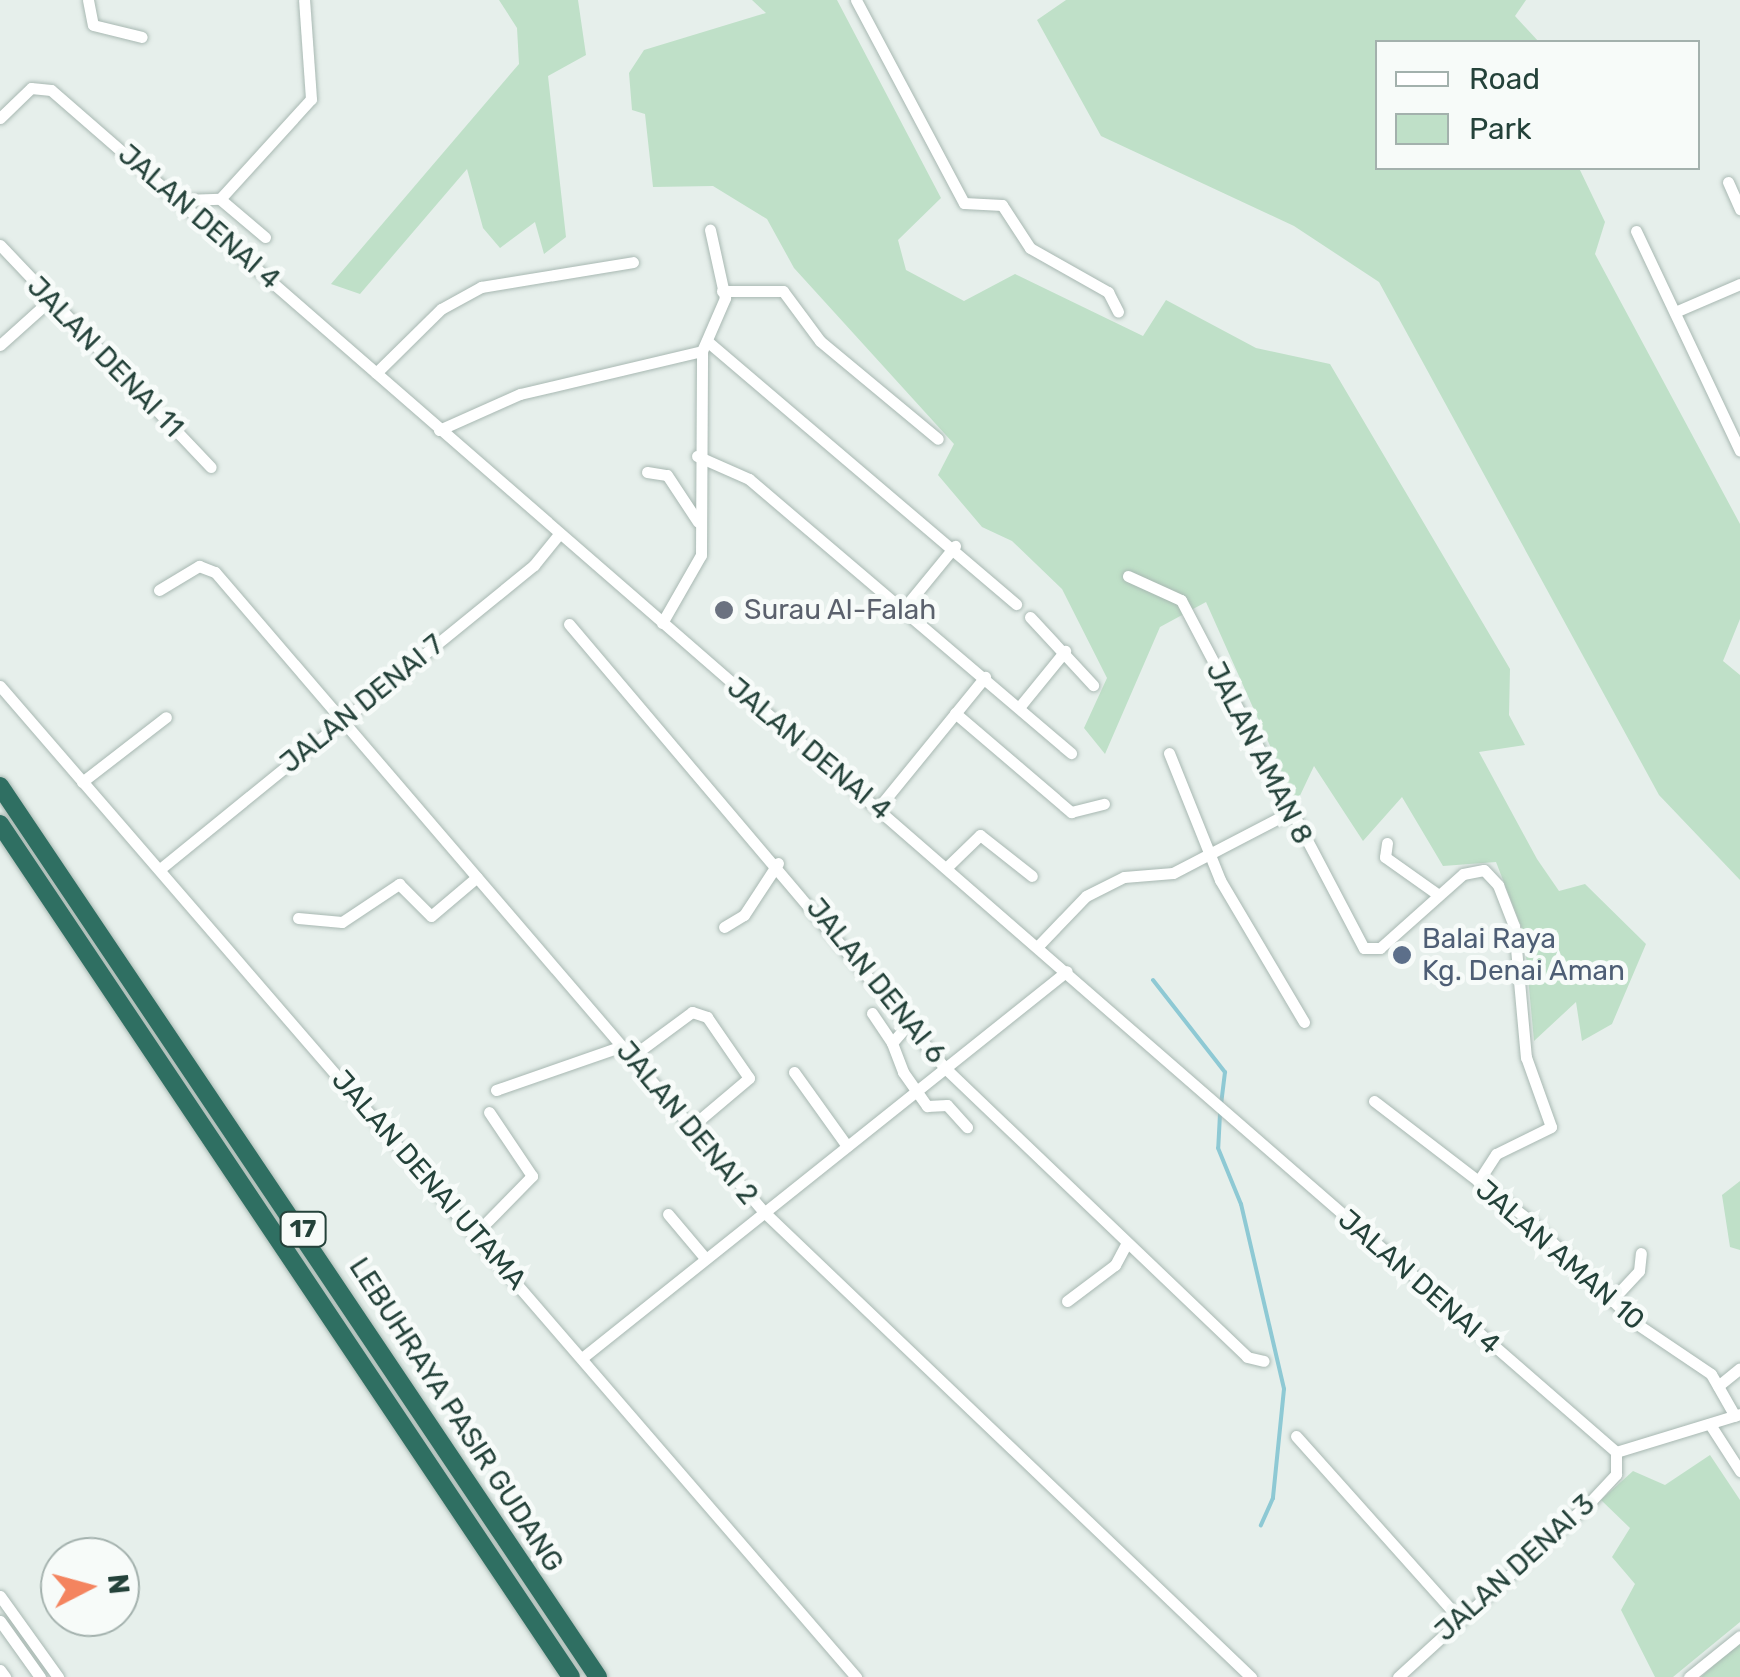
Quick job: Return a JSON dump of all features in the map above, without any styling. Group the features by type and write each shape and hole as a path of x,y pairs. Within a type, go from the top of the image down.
{"highway":[{"name":"LEBUHRAYA PASIR GUDANG","path":"0,786 598,1677"},
{"name":"LEBUHRAYA PASIR GUDANG","path":"0,824 571,1677"}],"street":[{"path":"88,0 93,25 142,38"},
{"path":"220,199 311,100 304,0"},
{"path":"856,0 964,204 1002,205 1030,248 1108,292 1118,312"},
{"name":"JALAN DENAI 4","path":"0,118 45,86 183,200 559,534 948,867 1616,1452"},
{"path":"1728,182 1740,209"},
{"path":"183,200 220,199 265,237"},
{"path":"662,623 694,576 700,525 697,456 708,386 704,346 722,290 710,230"},
{"path":"1636,231 1740,451"},
{"name":"JALAN DENAI 11","path":"0,245 210,467"},
{"path":"376,373 441,309 481,287 633,262"},
{"path":"1674,312 1740,284"},
{"path":"722,290 783,290 820,341 938,439"},
{"path":"0,345 49,301"},
{"path":"704,346 955,546 1016,604"},
{"path":"440,430 520,394 704,346"},
{"path":"697,456 762,491 1021,705 1071,753"},
{"path":"648,472 667,475 700,525"},
{"name":"JALAN DENAI 7","path":"160,869 343,716 534,565 559,534"},
{"path":"905,607 955,546"},
{"name":"JALAN DENAI 2","path":"158,590 210,567 343,716 762,1211 1247,1675"},
{"name":"JALAN AMAN 8","path":"1128,576 1180,600 1290,812 1370,950 1437,894"},
{"path":"1030,617 1094,685"},
{"name":"JALAN DENAI 6","path":"569,624 778,863 944,1067 1248,1357 1264,1360"},
{"path":"1021,705 1065,651"},
{"path":"878,807 985,677"},
{"name":"JALAN DENAI UTAMA","path":"0,686 856,1677"},
{"path":"956,713 1072,812 1104,804"},
{"path":"82,782 166,716"},
{"path":"1169,753 1213,855 1304,1022"},
{"path":"1038,946 1086,896 1213,855 1290,812"},
{"path":"948,867 980,835 1032,876"},
{"path":"1387,842 1385,857 1437,894 1479,869 1503,894 1526,1057 1551,1127 1496,1154 1478,1182"},
{"path":"724,927 744,915 778,863"},
{"path":"298,918 342,922 399,884 432,916 477,876"},
{"path":"582,1358 762,1211 1068,972"},
{"path":"631,1057 692,1012 706,1017 749,1078 691,1127"},
{"path":"872,1012 927,1106 952,1108 967,1127"},
{"path":"892,1043 911,1022"},
{"path":"496,1090 622,1046"},
{"path":"794,1072 846,1146"},
{"name":"JALAN AMAN 10","path":"1374,1101 1478,1182 1611,1301 1718,1386 1738,1415"},
{"path":"476,1233 532,1176 489,1112"},
{"path":"668,1214 704,1258"},
{"path":"1067,1301 1115,1264 1126,1244"},
{"path":"1611,1301 1639,1271 1641,1253"},
{"path":"1718,1386 1740,1368"},
{"path":"1616,1452 1738,1415"},
{"path":"1711,1426 1740,1472"},
{"path":"1296,1436 1459,1618"},
{"name":"JALAN DENAI 3","path":"1398,1677 1591,1501 1616,1474 1616,1452"},
{"path":"0,1596 58,1677"},
{"path":"0,1622 40,1677"},
{"path":"1690,1677 1740,1636"},
{"path":"0,1670 5,1677"}],"green space":[{"path":"499,0 578,0 586,55 548,76 566,237 544,254 535,222 500,248 483,228 467,169 360,294 331,284 519,64 517,28"},
{"path":"752,0 837,0 941,198 898,240 906,270 964,301 1015,274 1143,336 1166,300 1256,348 1330,364 1510,669 1509,715 1525,745 1479,752 1537,859 1559,891 1585,884 1646,944 1612,1024 1582,1041 1576,1002 1534,1041 1524,934 1496,862 1443,866 1402,797 1363,841 1314,766 1296,804 1206,602 1160,627 1105,754 1084,728 1107,678 1062,589 1012,541 982,527 938,475 954,444 794,268 767,219 713,186 653,187 645,114 632,110 629,73 644,50 766,13"},
{"path":"1066,0 1526,0 1515,16 1537,40 1375,40 1375,170 1580,170 1605,222 1595,254 1740,524 1740,619 1723,661 1740,675 1740,880 1659,795 1379,282 1294,226 1101,136 1037,20"},
{"path":"1740,1181 1740,1250 1730,1247 1722,1195"},
{"path":"1710,1455 1740,1500 1740,1622 1673,1677 1655,1677 1621,1610 1635,1584 1612,1557 1630,1528 1601,1500 1633,1471 1665,1485"},
{"path":"1740,1644 1740,1677 1701,1677 1719,1660"}],"waterway":[{"path":"1153,980 1225,1072 1221,1104"},
{"path":"1220,1114 1218,1148 1241,1204 1284,1389 1273,1498 1261,1525"}],"place":[{"name":"Surau Al-Falah","path":"724,610"},
{"name":"Balai Raya Kg. Denai Aman","path":"1402,955"}]}
